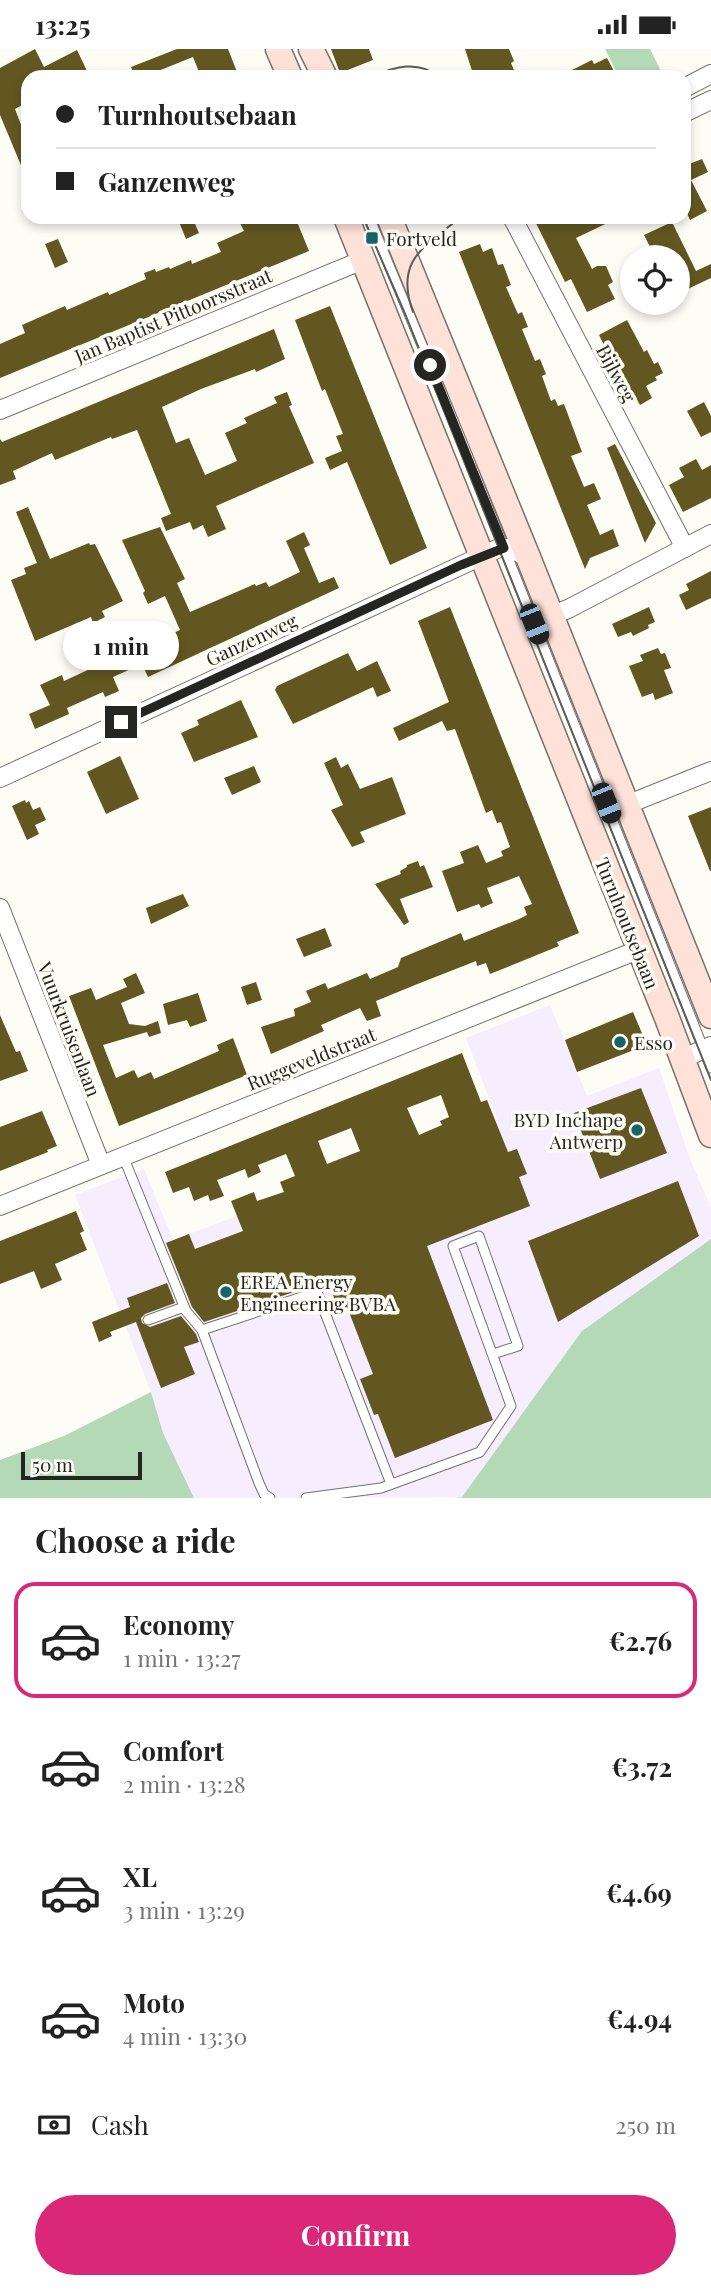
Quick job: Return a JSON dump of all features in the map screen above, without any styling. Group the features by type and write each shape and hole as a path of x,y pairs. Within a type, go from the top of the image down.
{"main road":[{"path":"308,49 321,70"},
{"name":"Turnhoutsebaan","path":"349,224 481,557 533,625 626,805 711,1016"},
{"name":"Turnhoutsebaan","path":"392,224 528,557 533,625 638,950 699,1051 711,1135"}],"street":[{"path":"691,84 711,74"},
{"path":"691,110 711,100"},
{"name":"Bijlweg","path":"516,224 685,548"},
{"name":"Jan Baptist Pittoorsstraat","path":"0,410 363,260"},
{"path":"533,625 711,534"},
{"path":"481,557 504,548 528,557"},
{"name":"Ganzenweg","path":"0,778 481,557"},
{"path":"626,805 711,771"},
{"name":"Vuurkruisenlaan","path":"0,908 101,1165"},
{"name":"Ruggeveldstraat","path":"0,1206 638,950"}],"lane":[{"path":"308,49 313,70"},
{"name":"Turnhoutsebaan","path":"372,224 504,548 699,1051 711,1068"},
{"path":"123,1156 184,1307 202,1330 259,1483 264,1494 270,1498"},
{"path":"306,1498 382,1488 480,1452 511,1406 453,1246 479,1236 518,1346 493,1354"},
{"path":"202,1330 317,1292 391,1484"},
{"path":"148,1320 184,1307"}],"shaded area":[{"path":"550,1005 587,1096 659,1068 690,1159 711,1208 711,1239 582,1331 462,1497 194,1498 163,1433 151,1392 75,1195 144,1169 173,1240 497,1119 466,1038"}],"green space":[{"path":"605,49 650,49 660,70 616,70"},
{"path":"711,1239 711,1498 455,1498 462,1497 582,1331"},
{"path":"151,1392 163,1433 194,1498 0,1498 0,1460 64,1436"}],"building":[{"path":"35,49 44,67 77,50 87,70 21,70 21,106 15,109 21,125 21,165 0,115 0,68"},
{"path":"177,49 228,49 236,70 198,70 193,57 160,70 132,70 131,67"},
{"path":"331,49 369,49 373,60 348,70 339,70"},
{"path":"465,49 509,49 514,61 511,63 514,70 472,70"},
{"path":"607,58 613,70 572,70 592,60 594,64"},
{"path":"702,159 708,172 691,180 691,163"},
{"path":"691,180 707,211 691,219"},
{"path":"180,224 195,224 199,233 186,239"},
{"path":"240,224 298,224 309,251 0,378 0,344 25,333 22,325 65,306 67,310 108,292 109,295 146,279 144,273 155,269 156,272 169,267 170,269 191,260 192,264 221,252 217,243 244,231"},
{"path":"536,224 605,224 576,238 592,269 606,266 613,282 608,285 615,299 587,312 571,279 565,282"},
{"path":"673,224 683,245 649,245 644,235"},
{"path":"58,239 68,262 55,268 45,244"},
{"path":"480,244 483,252 492,248 498,265 503,264 511,285 506,287 518,314 522,312 528,327 522,329 535,361 540,359 546,374 542,376 551,401 555,399 558,406 564,404 582,452 571,456 584,487 594,483 601,499 587,505 600,535 613,529 619,546 590,558 585,569 459,252"},
{"path":"690,259 696,271 711,264 711,278 690,288"},
{"path":"330,306 427,548 390,565 347,462 330,470 325,458 342,451 336,436 343,434 325,389 322,391 295,320"},
{"path":"627,320 644,352 647,350 654,364 658,362 663,373 646,386 652,398 640,405 633,392 628,394 599,335"},
{"path":"274,329 285,359 256,372 255,369 201,389 162,407 176,443 189,438 205,475 237,461 225,433 247,423 244,418 277,403 274,397 287,392 292,405 289,406 314,463 216,506 226,529 208,537 203,525 193,530 190,522 166,531 161,518 171,514 137,430 112,439 111,437 55,460 52,453 13,471 16,479 0,485 0,439 2,442"},
{"path":"704,402 711,416 711,432 701,437 687,411"},
{"path":"615,444 656,523 645,543 607,448"},
{"path":"696,459 702,470 711,465 711,498 683,512 669,485 684,477 679,468"},
{"path":"28,507 50,559 89,543 95,544 123,601 102,611 105,617 93,623 91,617 35,641 11,580 26,574 24,568 37,563 16,512"},
{"path":"160,527 185,579 177,583 190,612 255,584 256,586 266,582 269,587 300,572 286,541 304,532 310,545 304,548 319,583 334,577 339,588 148,677 142,664 113,677 119,691 105,697 103,692 67,708 69,714 35,729 29,714 50,705 40,685 62,675 64,681 92,668 88,660 118,647 123,656 180,630 165,596 148,604 143,593 145,591 122,540"},
{"path":"711,571 711,598 686,610 679,595 689,590 686,584"},
{"path":"450,607 579,933 557,942 559,946 490,974 486,963 477,966 476,961 376,1001 381,1016 367,1021 360,1008 321,1025 324,1031 271,1054 261,1027 295,1016 294,1009 311,1002 306,991 325,983 328,989 367,973 370,979 398,967 401,958 461,933 464,941 519,919 527,915 524,907 532,904 519,876 487,888 493,903 481,908 479,904 457,912 442,871 464,863 460,852 478,845 486,863 503,856 501,851 510,847 501,822 497,823 492,810 486,813 455,729 447,731 442,721 399,741 393,728 449,702 418,621"},
{"path":"649,607 655,622 648,625 649,628 633,636 631,632 618,637 612,624"},
{"path":"658,648 661,654 665,653 671,668 664,670 673,693 655,700 653,693 642,697 629,666 643,661 640,655"},
{"path":"348,653 357,671 377,661 391,691 377,697 373,687 293,724 275,690 277,686"},
{"path":"241,700 258,737 194,762 181,733 199,725 197,720"},
{"path":"120,756 139,799 106,814 87,772"},
{"path":"336,757 341,768 348,764 360,789 392,777 406,814 360,832 365,842 352,847 331,810 343,805 324,763"},
{"path":"254,766 261,782 232,795 224,778"},
{"path":"25,800 26,803 29,801 33,810 40,807 46,820 35,825 39,834 27,840 12,806"},
{"path":"711,807 711,871 710,871 688,816"},
{"path":"418,861 420,867 424,865 433,887 400,899 409,922 404,925 375,884 401,874 400,871 407,865"},
{"path":"183,894 189,906 151,924 146,908"},
{"path":"325,928 332,946 304,957 296,939"},
{"path":"136,973 145,993 121,1003 129,1024 145,1026 158,1021 161,1033 149,1037 147,1032 103,1045 116,1078 134,1070 138,1078 151,1072 154,1079 219,1051 217,1045 233,1038 247,1075 119,1126 69,996 91,988 96,1000 127,987 123,979"},
{"path":"256,982 262,1000 247,1005 241,987"},
{"path":"198,993 207,1021 190,1027 187,1020 168,1025 163,1004"},
{"path":"633,1012 647,1045 577,1072 565,1040"},
{"path":"0,1015 16,1052 20,1051 28,1071 0,1081"},
{"name":"EREA Energy Engineering BVBA","path":"462,1053 481,1102 487,1100 508,1152 517,1149 527,1174 519,1177 530,1206 427,1246 493,1420 395,1458 378,1414 374,1415 360,1379 373,1374 347,1307 339,1311 329,1284 322,1287 315,1285 204,1322 192,1307 166,1243 189,1234 195,1249 243,1231 231,1201 254,1192 257,1201 284,1192 280,1182 295,1176 286,1154 258,1165 261,1172 248,1178 245,1169 217,1180 224,1196 210,1201 208,1195 194,1201 189,1187 173,1193 165,1172","holes":["441,1095 449,1117 440,1121 442,1125 419,1135 407,1108","351,1128 360,1151 327,1164 318,1141"]},
{"path":"641,1088 667,1153 600,1179 574,1113"},
{"path":"42,1111 57,1146 0,1171 0,1127"},
{"path":"678,1181 699,1236 558,1322 528,1241"},
{"path":"76,1211 84,1231 80,1233 87,1250 55,1264 62,1280 41,1289 34,1271 0,1284 0,1241"},
{"path":"167,1283 175,1303 145,1314 141,1318 142,1323 150,1327 181,1316 199,1342 184,1347 195,1374 161,1388 136,1322 110,1332 112,1336 99,1342 92,1322 130,1307 127,1298"}],"tram line":[{"path":"389,70 406,67 428,70"},
{"path":"366,224 406,316 711,1080"},
{"path":"413,312 408,294 407,279 410,267 425,246 452,224"}],"place":[{"name":"Fortveld","path":"372,238"},
{"name":"Esso","path":"620,1042"},
{"name":"BYD Inchape Antwerp","path":"637,1130"},
{"name":"EREA Energy Engineering BVBA","path":"226,1292"}],"route":[{"path":"121,722 461,565 504,548 430,365"}]}
